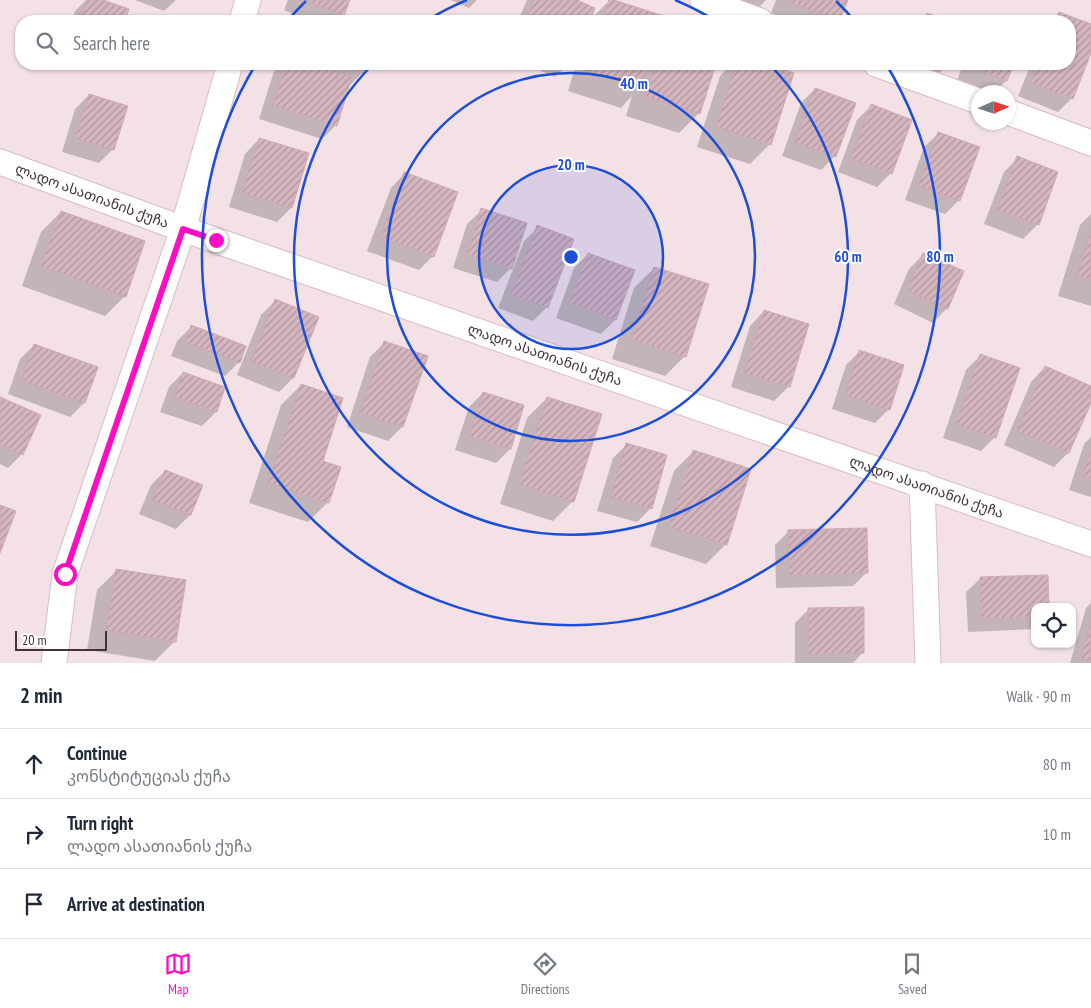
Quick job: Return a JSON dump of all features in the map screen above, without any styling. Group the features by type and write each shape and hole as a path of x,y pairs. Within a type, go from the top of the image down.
{"street":[{"path":"244,15 248,0"},
{"path":"703,0 744,15"},
{"path":"54,663 65,574 183,229 228,70"},
{"path":"893,70 971,98"},
{"path":"1016,115 1091,143"},
{"name":"ლადო ასათიანის ქუჩა","path":"0,162 183,229 1091,544"},
{"path":"922,484 928,663"}],"building":[{"path":"87,0 103,0 129,9 127,15 82,15"},
{"path":"306,0 350,0 344,15"},
{"path":"534,0 577,0 595,8 592,15 528,15"},
{"path":"609,0 614,0 661,15 605,15"},
{"path":"786,0 848,0 842,15 824,15"},
{"path":"1076,18 1091,24 1091,53 1073,99 1031,82 1036,70 1076,70"},
{"path":"284,70 330,70 352,77 337,126 273,105"},
{"path":"587,70 647,70 642,89"},
{"path":"653,70 714,70 700,114 645,96"},
{"path":"734,70 785,70 794,73 771,145 716,127"},
{"path":"978,70 1012,70 1007,81"},
{"path":"815,88 856,103 836,157 795,142"},
{"path":"89,94 128,106 114,150 75,138"},
{"path":"871,104 912,120 892,174 851,158"},
{"path":"938,132 980,147 960,201 918,186"},
{"path":"259,138 309,153 292,208 242,193"},
{"path":"1017,156 1058,172 1039,225 997,210"},
{"path":"404,172 458,192 434,257 381,237"},
{"path":"481,208 527,223 512,269 467,254"},
{"path":"61,211 145,241 126,297 41,266"},
{"path":"537,225 574,239 548,308 511,294"},
{"path":"1091,232 1091,280 1077,276"},
{"path":"588,253 635,270 616,320 569,303"},
{"path":"923,253 964,271 948,309 907,290"},
{"path":"654,267 709,284 686,357 631,339"},
{"path":"275,299 319,317 294,378 251,361"},
{"path":"764,310 809,324 790,387 744,373"},
{"path":"191,325 246,346 240,363 185,342"},
{"path":"384,341 428,356 403,427 360,413"},
{"path":"34,344 98,367 85,403 21,380"},
{"path":"859,350 904,365 890,410 845,395"},
{"path":"980,354 1020,368 996,438 956,424"},
{"path":"1045,366 1091,386 1091,403 1069,453 1017,431"},
{"path":"183,372 225,387 217,412 174,397"},
{"path":"301,384 343,398 323,461 341,467 329,503 268,483"},
{"path":"483,392 524,405 511,449 469,436"},
{"path":"0,397 41,415 23,455 0,444"},
{"path":"547,397 602,414 574,502 519,484"},
{"path":"626,443 667,455 652,509 611,497"},
{"path":"693,450 751,469 727,545 669,526"},
{"path":"1091,450 1091,479 1082,476"},
{"path":"165,470 203,485 191,515 152,500"},
{"path":"0,505 16,511 0,553"},
{"path":"867,528 868,573 790,575 788,530"},
{"path":"116,569 186,580 176,642 106,630"},
{"path":"1048,575 1049,603 1031,603 1031,617 981,619 980,577"},
{"path":"864,607 864,653 809,654 808,608"},
{"path":"1091,622 1091,661 1081,658"}],"route":[{"path":"65,574 183,229 216,240"}]}
